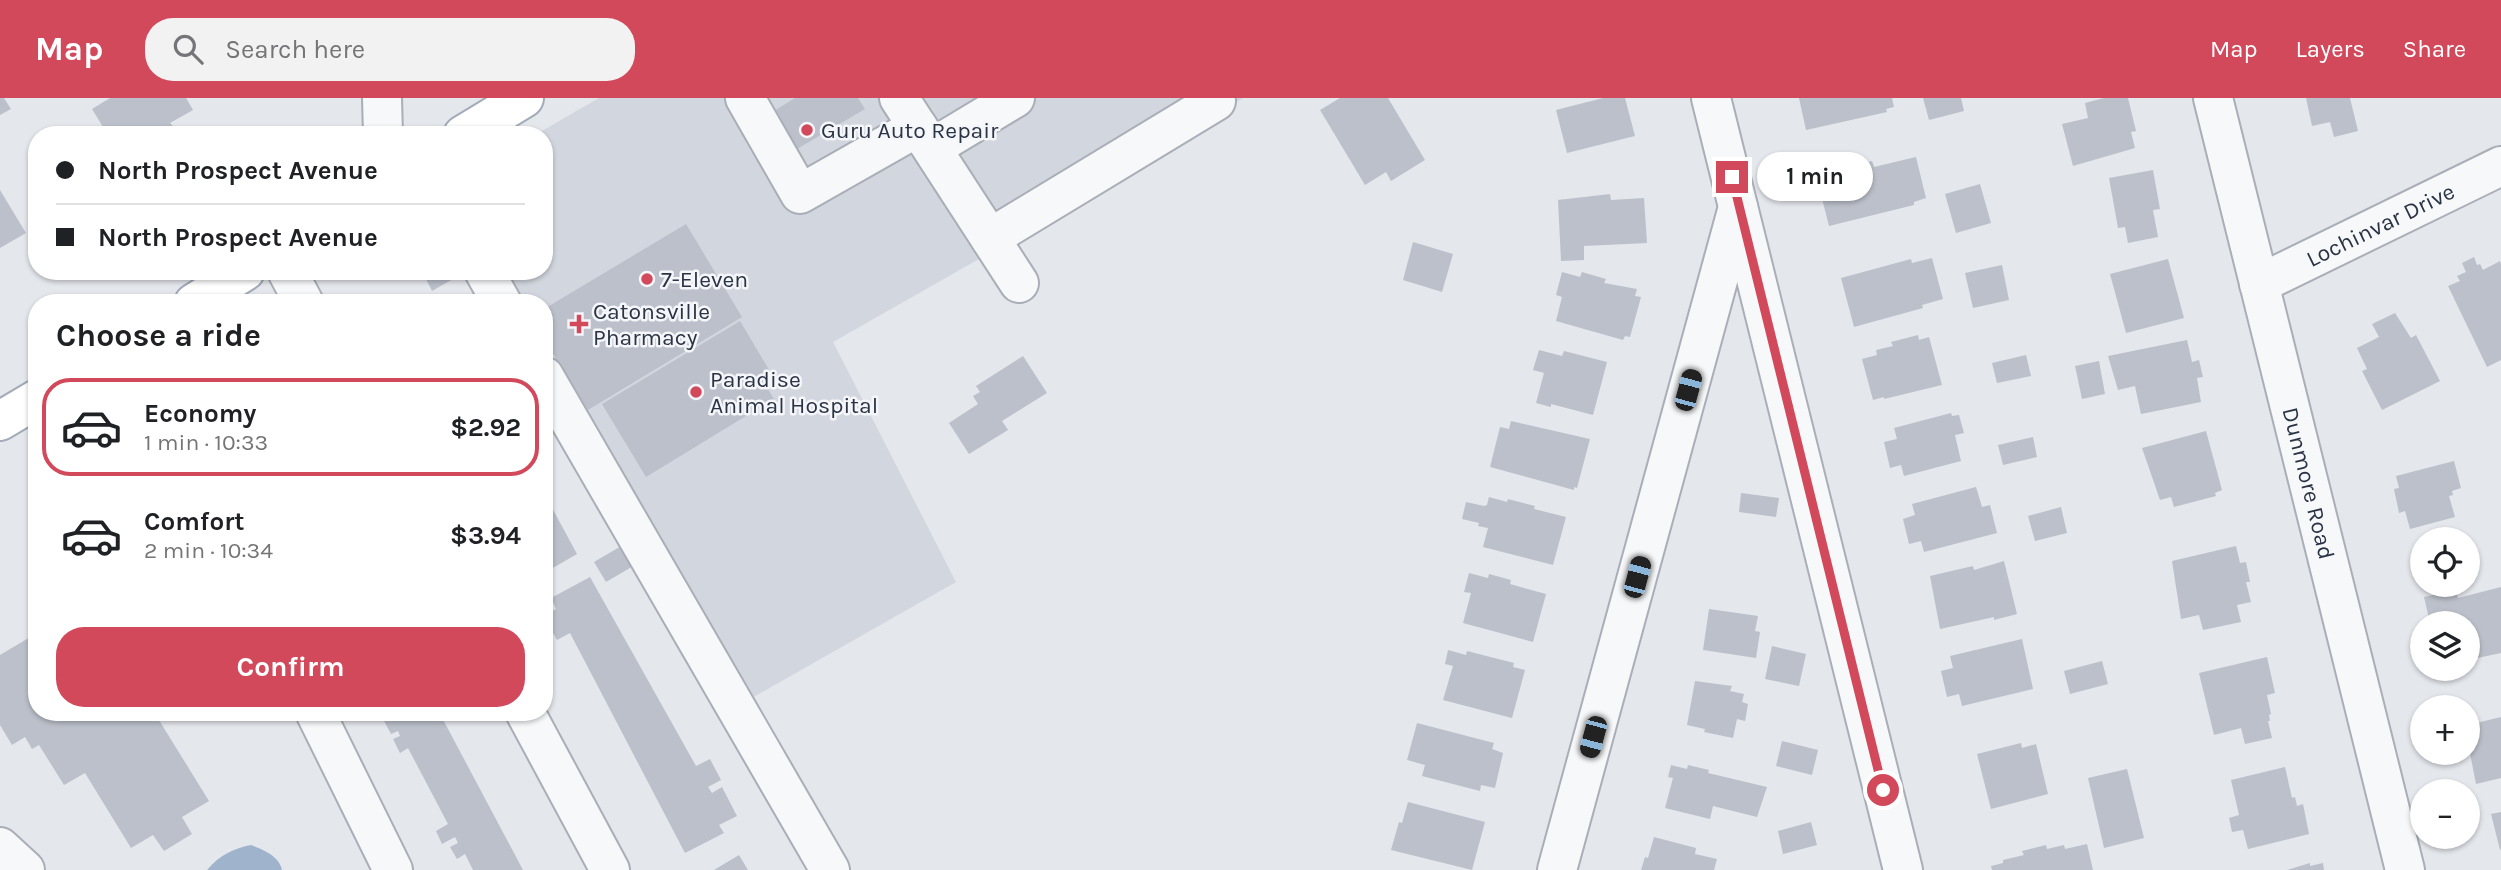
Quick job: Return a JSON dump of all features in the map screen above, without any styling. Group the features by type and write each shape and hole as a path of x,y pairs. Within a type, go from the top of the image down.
{"main road":[{"path":"478,126 524,98"},
{"path":"208,294 231,280"},
{"path":"0,421 28,404"}],"street":[{"path":"383,98 383,126"},
{"path":"745,98 800,194 916,125 1015,98"},
{"path":"1711,98 1903,870"},
{"name":"Dunmore Road","path":"2213,98 2405,870"},
{"path":"990,238 1216,101"},
{"path":"916,125 1019,284"},
{"name":"Lochinvar Drive","path":"2259,284 2501,166"},
{"path":"1557,870 1739,203"},
{"path":"553,392 830,870"},
{"path":"320,721 393,870"},
{"path":"530,721 610,870"},
{"path":"0,847 24,870"}],"shaded area":[{"path":"599,98 1243,98 979,259 833,342 956,582 750,699 553,354 553,294 519,294 512,280 553,280 553,126 551,126"}],"water":[{"path":"251,845 274,857 282,870 207,870 227,853"}],"building":[{"path":"0,98 4,98 11,109 0,115"},
{"path":"110,98 186,98 193,110 170,123 173,126 102,126 92,109"},
{"name":"Guru Auto Repair","path":"795,98 858,98 865,109 797,149 774,111"},
{"path":"1340,98 1388,98 1425,160 1391,181 1386,172 1365,185 1320,110"},
{"path":"1603,98 1625,98 1635,136 1567,153 1556,110"},
{"path":"1799,98 1892,98 1894,107 1886,109 1887,112 1806,130"},
{"path":"1923,98 1961,98 1964,111 1929,120"},
{"path":"2104,98 2128,98 2136,131 2131,132 2135,148 2073,166 2062,124 2088,118 2085,103"},
{"path":"2306,98 2350,98 2358,131 2334,137 2330,122 2312,126"},
{"path":"1916,157 1926,198 1914,202 1914,205 1829,226 1818,183 1831,180 1829,172 1872,161 1874,167"},
{"path":"2153,170 2160,209 2153,210 2158,237 2128,243 2125,227 2118,228 2109,178"},
{"path":"1980,184 1991,223 1956,233 1945,194"},
{"path":"0,190 26,233 0,248"},
{"path":"1610,194 1611,200 1644,198 1647,243 1584,246 1584,260 1561,261 1558,200"},
{"path":"686,224 742,317 588,410 553,354 553,304"},
{"path":"1413,242 1453,254 1442,292 1403,280"},
{"path":"2474,257 2483,270 2500,261 2501,264 2501,360 2487,367 2448,286 2460,281 2457,276 2466,272 2462,263"},
{"path":"1932,258 1943,299 1922,305 1923,308 1854,327 1841,278 1911,259 1912,263"},
{"path":"2168,259 2184,318 2126,333 2110,274"},
{"path":"2002,265 2009,300 1973,308 1965,273"},
{"path":"1562,272 1580,277 1582,272 1606,279 1604,283 1637,289 1635,296 1641,297 1630,337 1625,336 1623,340 1556,321 1562,297 1556,295"},
{"path":"426,280 451,280 432,291"},
{"path":"2395,313 2411,338 2416,335 2440,381 2382,410 2362,371 2367,369 2357,348 2379,337 2372,324"},
{"name":"Paradise Animal Hospital","path":"740,321 774,378 765,384 774,399 646,477 602,404"},
{"path":"1918,335 1919,340 1929,337 1942,385 1873,400 1862,359 1877,355 1876,350 1893,346 1891,342"},
{"path":"2187,340 2192,362 2199,360 2203,377 2197,378 2201,402 2141,414 2135,386 2118,390 2108,356"},
{"path":"1539,350 1562,356 1564,351 1607,362 1593,415 1551,404 1551,407 1536,403 1544,373 1533,370"},
{"path":"2026,355 2031,376 1997,383 1992,363"},
{"path":"1023,356 1047,393 1002,421 1008,430 969,454 949,423 978,404 973,396 980,392 976,386"},
{"path":"2099,361 2105,394 2082,399 2075,366"},
{"path":"1951,413 1952,416 1959,415 1964,433 1955,435 1961,461 1904,476 1901,465 1890,468 1884,442 1897,439 1894,428"},
{"path":"1511,421 1590,439 1577,488 1574,487 1574,490 1490,467 1500,427 1509,429"},
{"path":"2206,431 2222,490 2215,493 2216,496 2174,507 2171,497 2160,500 2142,448"},
{"path":"2033,437 2037,457 2003,465 1998,445"},
{"path":"2454,461 2461,488 2452,491 2453,495 2449,496 2455,517 2410,529 2405,511 2399,513 2394,489 2399,488 2396,476"},
{"path":"1976,487 1982,507 1990,505 1997,533 1924,552 1921,541 1909,544 1903,519 1915,515 1912,504"},
{"path":"1741,493 1779,498 1776,517 1739,512"},
{"path":"1489,497 1535,506 1534,509 1566,517 1553,565 1483,547 1488,528 1462,519 1466,502 1484,506 1487,505"},
{"path":"2061,507 2067,533 2035,541 2028,516"},
{"path":"553,510 577,554 553,568"},
{"path":"623,545 635,565 606,582 594,562"},
{"path":"2236,546 2240,563 2246,562 2250,582 2246,582 2251,602 2237,605 2241,622 2203,630 2199,615 2181,619 2172,561"},
{"path":"2004,561 2017,614 1940,629 1930,576 1973,566 1974,570"},
{"path":"1469,573 1488,578 1489,574 1511,580 1510,584 1546,594 1533,642 1463,623 1471,593 1464,592"},
{"path":"590,577 696,766 710,759 721,780 708,787 712,793 722,787 737,816 719,825 724,833 685,853 570,633 557,640 553,633 553,611 556,609 553,597"},
{"path":"2501,587 2501,653 2480,657 2480,611 2427,611 2424,597 2480,597 2480,592"},
{"path":"1709,609 1758,616 1755,631 1760,632 1756,658 1703,650"},
{"path":"28,638 28,721 160,721 209,801 182,817 192,834 164,851 153,835 131,848 85,773 64,785 39,745 32,749 25,737 12,745 0,725 0,655"},
{"path":"2022,639 2033,689 1962,706 1959,694 1947,697 1941,671 1953,668 1950,656"},
{"path":"1772,646 1806,654 1799,686 1765,679"},
{"path":"1448,650 1466,655 1467,651 1514,663 1513,667 1525,670 1512,718 1443,700 1453,666 1445,664"},
{"path":"2267,657 2275,693 2267,695 2272,738 2245,744 2241,728 2214,735 2199,673"},
{"path":"2102,661 2108,684 2070,694 2064,671"},
{"path":"1695,681 1732,686 1730,691 1744,694 1742,702 1748,704 1745,721 1737,719 1733,738 1704,732 1705,729 1687,725"},
{"path":"2501,717 2501,778 2480,783 2480,779 2475,779 2472,765 2480,765 2480,722"},
{"path":"384,721 444,721 523,870 473,870 465,854 457,859 450,847 458,843 455,837 442,844 436,831 448,824 408,748 400,753 393,739 400,736 398,731 391,734"},
{"path":"1417,723 1494,743 1492,749 1503,753 1495,788 1481,785 1480,791 1422,776 1425,765 1407,760"},
{"path":"1782,741 1818,750 1812,775 1776,766"},
{"path":"2021,743 2022,748 2036,744 2048,794 1991,809 1977,754"},
{"path":"1671,765 1687,769 1688,765 1709,770 1708,773 1767,787 1757,817 1713,806 1710,819 1665,808 1673,778 1668,777"},
{"path":"2285,767 2292,798 2295,797 2297,806 2303,804 2309,834 2248,849 2243,830 2232,832 2229,818 2239,815 2231,780"},
{"path":"2127,769 2144,838 2104,848 2088,778"},
{"path":"1408,802 1485,822 1472,870 1391,850"},
{"path":"2501,812 2501,849 2500,850 2491,814"},
{"path":"1811,822 1817,845 1783,854 1778,831"},
{"path":"1654,837 1696,848 1695,854 1717,859 1714,870 1641,870 1645,857 1648,858"},
{"path":"2087,844 2093,870 1992,870 1991,866 2003,863 2003,860 2024,855 2022,851 2046,845 2047,849 2064,845 2065,849"},
{"path":"739,855 748,870 714,870"},
{"path":"2310,863 2310,866 2323,863 2324,870 2287,870"}],"place":[{"name":"Guru Auto Repair","path":"807,130"},
{"name":"7-Eleven","path":"647,279"},
{"name":"Catonsville Pharmacy","path":"579,324"},
{"name":"Paradise Animal Hospital","path":"696,392"}],"route":[{"path":"1732,177 1883,790"}]}
